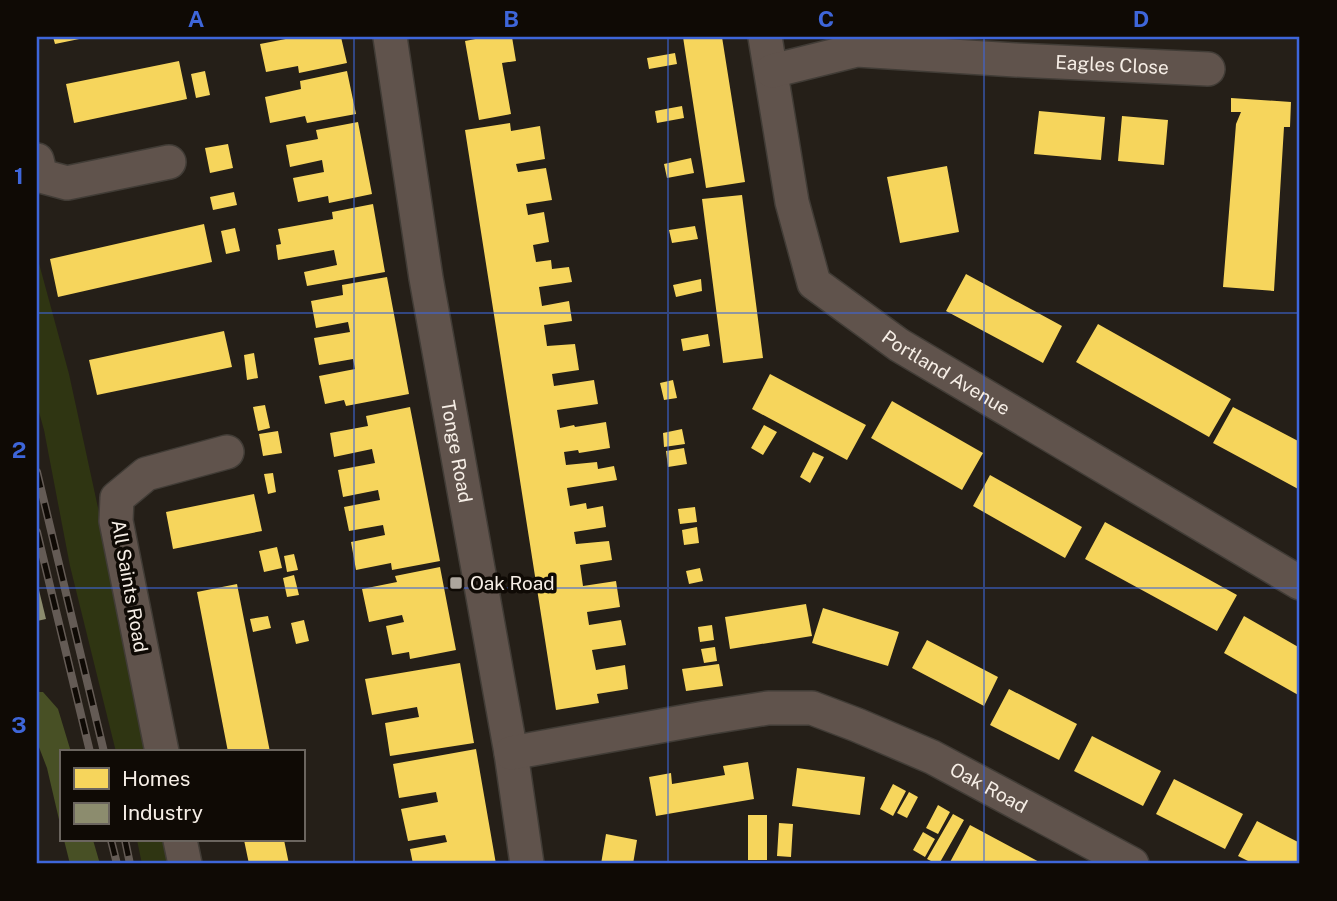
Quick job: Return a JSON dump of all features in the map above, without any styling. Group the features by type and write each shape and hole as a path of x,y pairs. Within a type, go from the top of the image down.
{"street":[{"name":"Tonge Road","path":"390,37 426,278 511,753 527,864"},
{"name":"Portland Avenue","path":"765,37 792,202 814,283 899,345 1300,583"},
{"name":"Eagles Close","path":"772,71 857,50 1015,48 1208,69"},
{"path":"37,160 41,176 67,183 169,162"},
{"name":"All Saints Road","path":"162,750 116,521 117,498 146,474 228,453"},
{"name":"Oak Road","path":"511,753 768,708 812,708 932,757 1132,864"},
{"path":"180,842 185,864"}],"green space":[{"path":"37,256 69,374 151,750 116,750 70,566 37,405"},
{"path":"37,692 43,692 58,709 70,750 60,750 60,824 47,768 37,742"},
{"path":"64,842 94,842 100,864 70,864"},
{"path":"137,842 168,842 172,864 142,864"}],"building: Homes":[{"path":"53,37 84,37 84,38 55,44"},
{"path":"296,37 341,37 347,63 299,73 298,66 266,72 260,44"},
{"path":"486,37 512,37 516,61 502,63 511,114 479,120 465,41"},
{"path":"683,37 722,37 745,182 706,188"},
{"path":"675,53 677,64 649,69 647,58"},
{"path":"179,61 187,99 74,123 66,84"},
{"path":"205,71 210,95 196,98 191,74"},
{"path":"347,71 356,114 307,123 305,116 270,123 265,97 301,89 300,81"},
{"path":"1231,98 1291,102 1290,127 1284,127 1274,291 1223,287 1236,124 1241,112 1231,112"},
{"path":"682,106 684,118 657,123 655,111"},
{"path":"1039,111 1105,117 1101,160 1034,154"},
{"path":"1122,116 1168,120 1164,165 1118,161"},
{"path":"358,122 372,194 329,203 328,196 298,202 293,178 324,172 322,160 290,167 286,145 318,139 316,130"},
{"path":"510,123 511,131 540,126 545,159 516,164 518,172 546,168 552,200 526,204 528,215 544,212 549,242 533,245 536,262 551,260 552,269 569,267 572,282 539,287 542,306 569,301 572,321 544,325 547,346 575,344 579,370 552,374 554,386 594,380 598,404 557,410 560,428 606,422 610,448 579,453 578,450 564,452 566,465 597,462 598,469 614,466 617,480 567,488 570,506 586,503 587,509 603,506 606,527 574,532 576,544 609,541 612,560 580,565 583,586 616,581 620,607 587,612 589,625 621,620 626,645 592,650 596,670 625,665 628,689 597,694 599,703 556,710 465,130"},
{"path":"228,144 233,168 210,173 205,148"},
{"path":"691,158 694,173 667,178 664,164"},
{"path":"947,166 959,232 900,243 887,177"},
{"path":"234,192 237,205 213,210 210,197"},
{"path":"742,195 763,358 723,363 702,199"},
{"path":"373,204 385,272 307,286 304,272 337,265 334,250 278,260 276,245 281,244 278,229 333,219 332,212"},
{"path":"204,224 212,262 58,297 50,259"},
{"path":"695,226 698,239 672,243 669,230"},
{"path":"235,228 240,251 226,254 221,231"},
{"path":"966,274 1062,326 1043,363 946,311"},
{"path":"387,277 409,394 346,406 344,400 325,404 319,376 355,369 353,359 319,365 314,338 350,332 348,322 316,328 311,301 343,295 342,285"},
{"path":"701,279 702,291 676,297 673,285"},
{"path":"1098,324 1231,399 1209,437 1076,362"},
{"path":"224,331 232,367 97,395 89,360"},
{"path":"708,334 710,346 683,351 681,339"},
{"path":"254,353 258,378 247,380 244,355"},
{"path":"770,374 866,425 847,460 752,409"},
{"path":"673,380 677,398 664,400 660,383"},
{"path":"892,401 983,453 962,490 871,438"},
{"path":"265,405 270,428 258,431 253,407"},
{"path":"410,407 440,561 392,570 391,563 356,570 351,542 385,535 383,525 349,531 344,507 380,500 378,490 343,497 338,470 375,463 372,449 334,457 330,433 368,426 366,416"},
{"path":"1233,407 1300,442 1300,490 1213,443"},
{"path":"764,425 777,432 763,455 751,448"},
{"path":"682,429 685,444 664,447 663,433"},
{"path":"278,431 282,453 263,456 259,434"},
{"path":"684,448 687,464 668,467 666,451"},
{"path":"813,452 824,457 810,483 800,477"},
{"path":"273,473 276,492 268,494 264,474"},
{"path":"990,475 1082,527 1065,558 973,506"},
{"path":"254,494 262,531 173,549 166,512"},
{"path":"695,507 697,522 680,524 678,509"},
{"path":"1105,522 1237,595 1217,631 1085,559"},
{"path":"697,527 699,543 684,545 682,530"},
{"path":"277,547 282,568 264,572 259,551"},
{"path":"294,554 298,570 287,572 284,556"},
{"path":"440,567 456,650 410,659 409,652 392,655 386,626 404,622 402,615 369,622 362,589 397,582 395,576"},
{"path":"700,568 703,581 689,584 686,571"},
{"path":"294,575 299,595 287,597 283,578"},
{"path":"237,584 270,750 228,750 197,592"},
{"path":"806,604 812,636 730,649 725,617"},
{"path":"823,608 899,632 888,666 812,643"},
{"path":"268,616 271,628 253,632 250,619"},
{"path":"1244,616 1300,648 1300,696 1224,653"},
{"path":"304,620 309,641 296,644 291,623"},
{"path":"712,625 714,640 700,642 698,627"},
{"path":"927,640 998,677 984,706 912,668"},
{"path":"715,647 717,661 704,663 701,649"},
{"path":"460,663 474,743 390,756 385,723 419,717 417,707 372,715 365,679"},
{"path":"719,664 723,686 686,691 682,669"},
{"path":"1009,689 1077,724 1059,760 990,725"},
{"path":"1092,736 1161,771 1143,806 1074,771"},
{"path":"476,749 496,864 413,864 410,849 447,842 445,835 408,841 401,809 438,802 436,792 399,798 393,764"},
{"path":"748,762 754,799 656,816 649,777 671,773 672,784 725,775 723,766"},
{"path":"797,768 865,777 860,815 792,806"},
{"path":"1174,779 1243,814 1225,849 1156,814"},
{"path":"893,784 906,791 893,816 880,809"},
{"path":"909,792 918,797 907,818 897,813"},
{"path":"938,805 950,812 938,834 926,828"},
{"path":"953,814 964,820 937,864 927,859"},
{"path":"748,815 767,815 767,860 748,860"},
{"path":"1257,821 1300,843 1300,864 1254,864 1238,856"},
{"path":"779,823 793,824 791,857 777,856"},
{"path":"970,825 1043,864 949,864"},
{"path":"923,832 935,839 925,857 913,850"},
{"path":"606,834 637,840 633,864 601,864"},
{"path":"244,842 284,842 289,864 249,864"}],"building: Industry":[{"path":"37,582 46,619 37,621"}],"railway":[{"path":"37,472 104,750"},
{"path":"37,532 90,750"},
{"path":"112,842 117,864"},
{"path":"125,842 130,864"}],"place":[{"name":"Oak Road","path":"456,583"}]}
